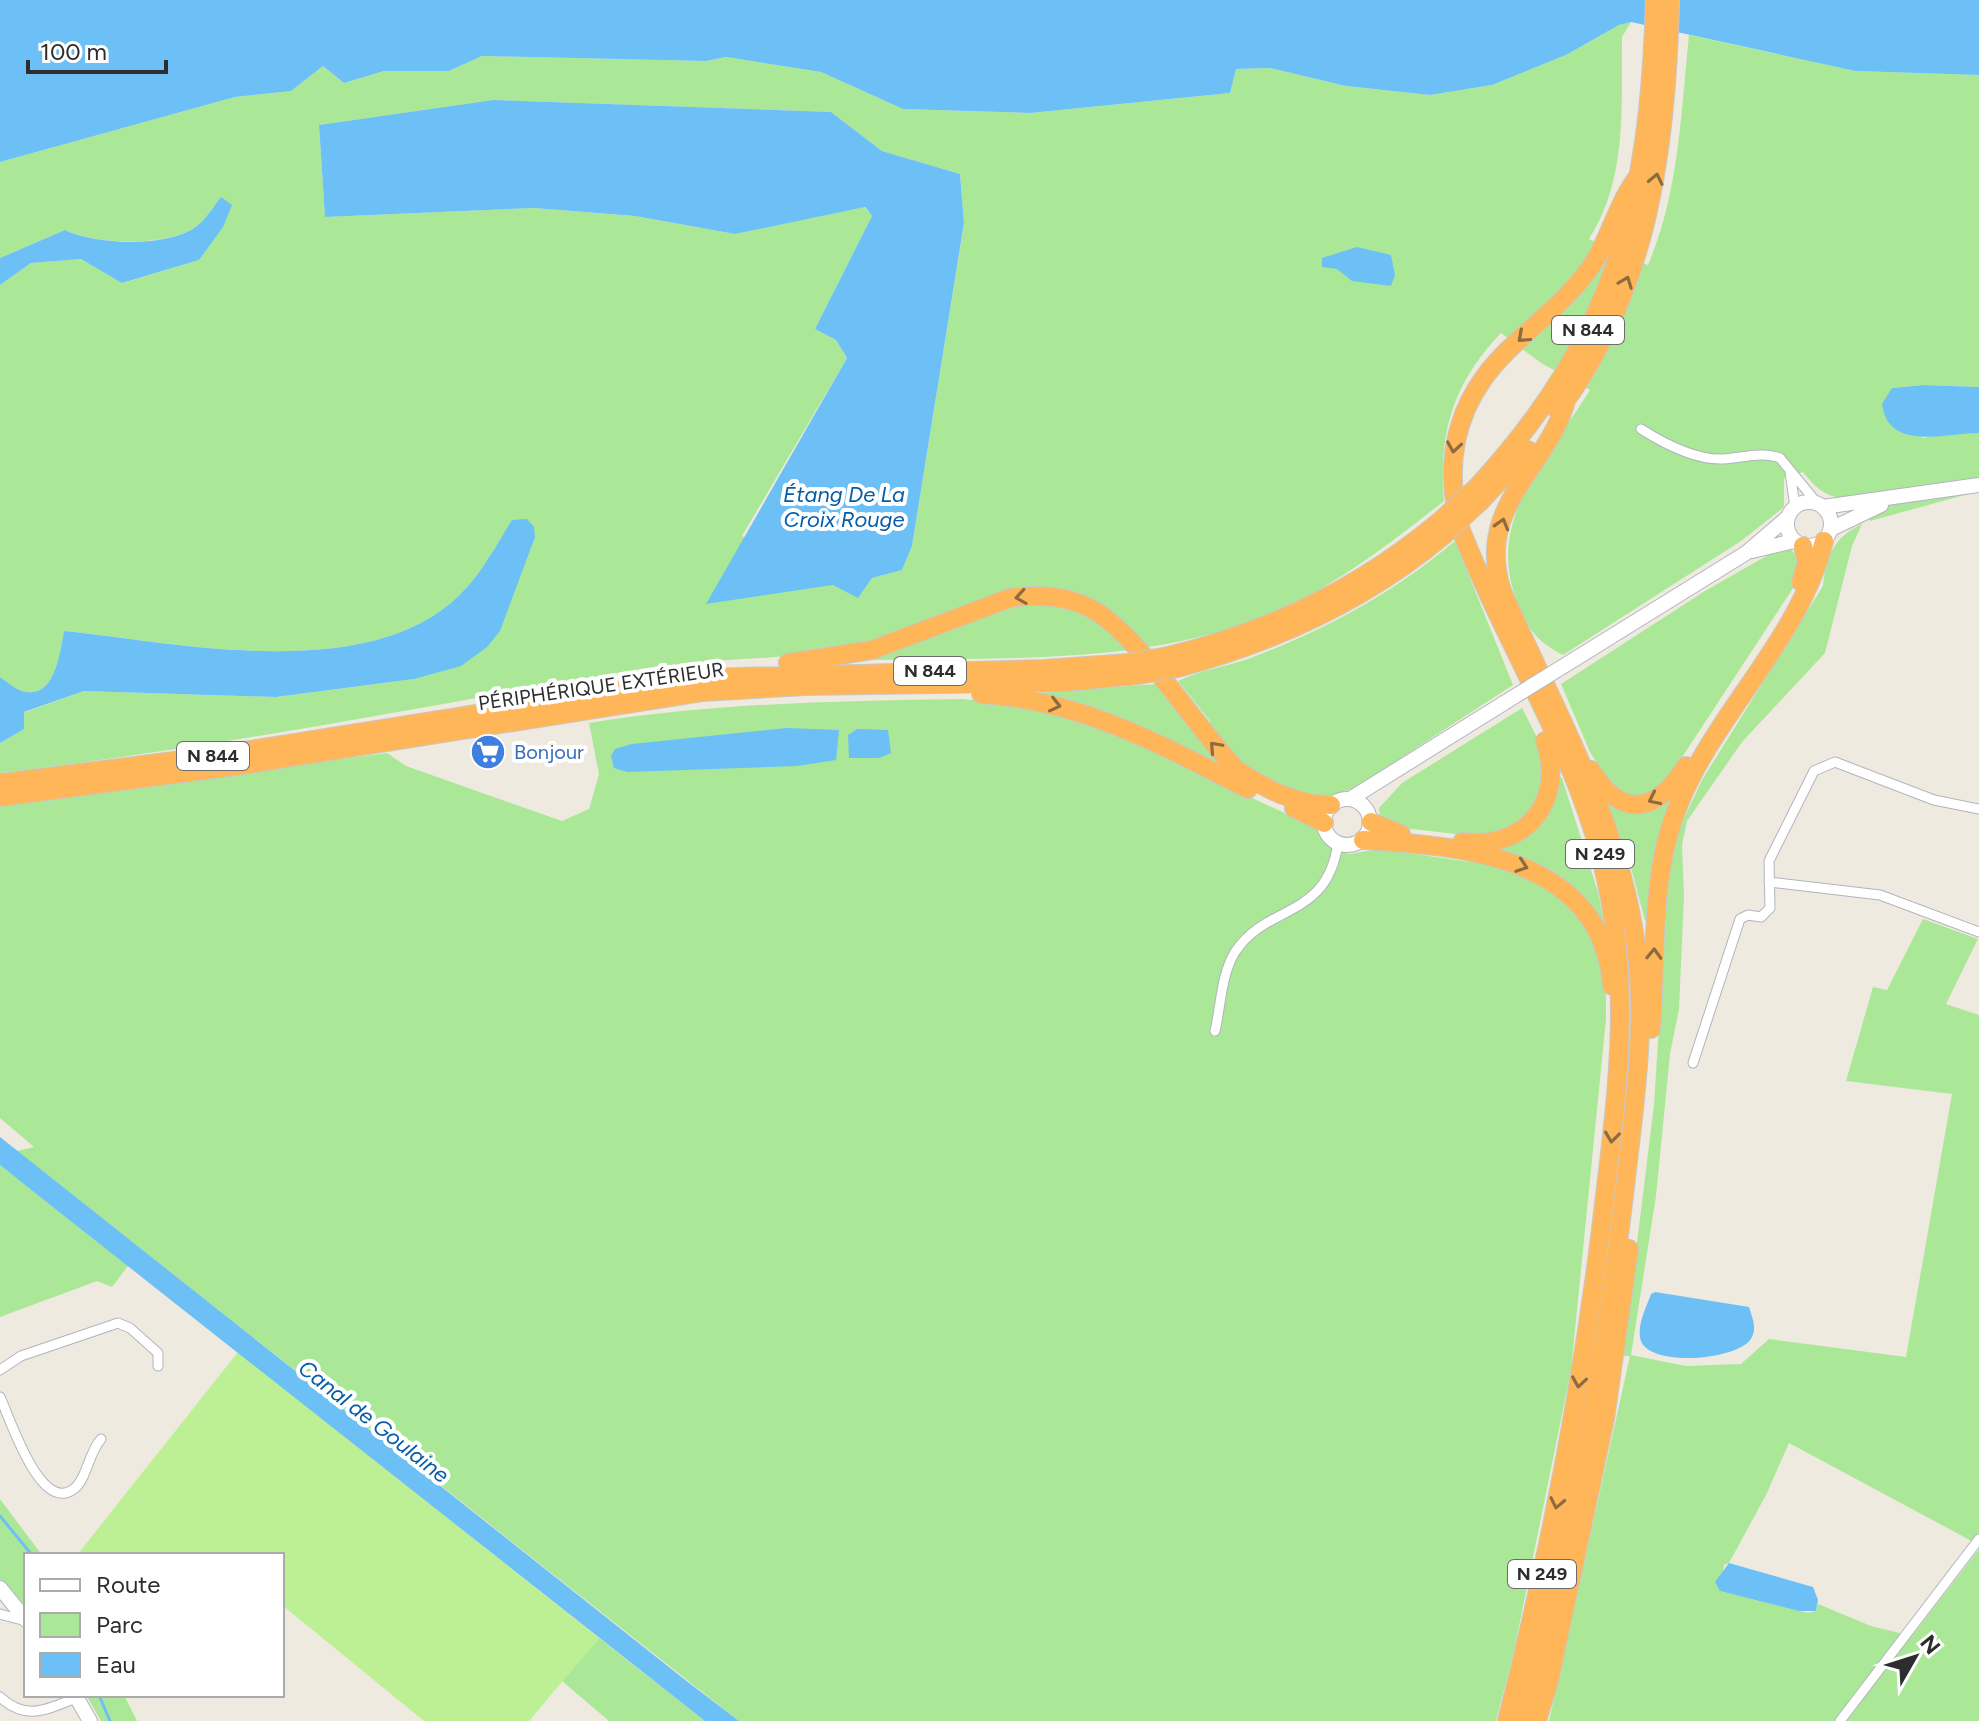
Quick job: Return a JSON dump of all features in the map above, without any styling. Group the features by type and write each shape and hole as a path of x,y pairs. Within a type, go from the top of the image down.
{"highway":[{"name":"N 844","path":"1549,419 1659,166 1661,52 1655,0"},
{"name":"N 844","path":"1642,172 1670,0"},
{"name":"N 249","path":"1524,1721 1580,1472 1610,1301 1632,1130 1640,996 1636,946 1617,858 1583,769 1471,558 1455,511 1453,453 1465,410 1495,364 1624,241 1630,184 1642,172"},
{"name":"N 844","path":"0,783 213,756 615,690 731,675 1134,669 1242,649 1338,608 1390,577 1479,494 1566,401 1606,330 1624,241"},
{"name":"N 249","path":"1507,1721 1572,1427 1600,1241 1618,1060 1621,960 1603,863 1500,583 1497,549 1513,494 1549,419"},
{"path":"1537,1721 1581,1538 1622,1310 1648,1078 1657,894 1663,850 1686,787 1810,585 1828,535"},
{"path":"1528,665 1602,785 1626,804 1652,802 1675,783 1799,586 1807,562 1798,544"},
{"path":"731,675 747,668 872,650 1010,598 1034,595 1060,597 1087,606 1121,631 1237,770 1261,786 1328,814"},
{"path":"1366,823 1392,832 1476,844 1510,837 1530,822 1549,793 1553,770 1528,665"},
{"name":"PÉRIPHÉRIQUE EXTÉRIEUR","path":"0,797 223,768 678,694 765,687 1065,682 1134,669"},
{"path":"896,684 910,692 995,695 1086,713 1328,814"},
{"path":"1366,823 1400,842 1502,859 1534,870 1570,895 1591,919 1605,948 1612,980 1612,1045 1618,1060"}],"main road":[{"path":"1393,774 1351,845 1338,843 1328,835 1328,814 1746,553 1806,502 1820,505 1979,485"},
{"path":"1746,553 1779,542 1798,544 1828,535 1865,510 1928,491"},
{"path":"1820,505 1830,516 1828,535"},
{"path":"1791,512 1787,530 1798,544"},
{"path":"1350,799 1366,823"},
{"path":"0,1588 24,1618"},
{"path":"76,1697 90,1721"}],"street":[{"path":"1641,429 1686,451 1719,459 1771,454 1789,469 1820,505"},
{"path":"1789,469 1791,512"},
{"path":"1693,1063 1740,919 1766,913 1771,900 1769,861 1791,823 1814,771 1828,763 1845,766 1934,800 1979,809"},
{"path":"1215,1031 1225,975 1236,951 1260,927 1296,909 1315,895 1329,875 1338,843"},
{"path":"1769,882 1785,887 1880,895 1979,932"},
{"path":"0,1370 21,1356 118,1323 130,1328 158,1353 158,1366"},
{"path":"0,1397 37,1477 54,1492 65,1494 75,1488 82,1479 87,1457 101,1439"},
{"path":"1840,1721 1979,1539"},
{"path":"0,1614 24,1620"},
{"path":"0,1697 12,1709 34,1718 76,1697"}],"green space":[{"path":"1631,22 1622,37 1620,141 1616,166 1602,216 1589,239 1648,265 1672,181 1689,35 1855,71 1979,75 1979,387 1924,385 1892,388 1922,438 1947,433 1979,433 1979,491 1870,521 1860,496 1827,494 1803,472 1784,478 1784,507 1741,541 1563,655 1539,639 1525,620 1509,571 1509,543 1515,515 1526,489 1590,390 1541,363 1501,333 1471,370 1453,410 1444,453 1444,501 1328,585 1259,618 1207,635 1153,646 1042,657 875,660 869,645 810,654 663,666 239,739 0,773 0,743 23,729 23,713 84,691 276,697 414,679 487,560 468,586 430,618 384,638 332,648 277,651 220,649 64,631 54,673 42,689 22,691 0,677 0,285 31,263 81,259 123,283 199,260 221,197 197,226 168,238 113,241 65,230 0,258 0,162 235,97 291,91 323,66 344,83 384,71 449,71 482,56 706,61 726,57 821,72 903,109 1030,113 1230,93 1235,69 1270,68 1346,86 1430,95 1492,85 1566,55 1619,25","holes":["493,100 831,112 882,151 960,174 964,224 912,546 902,570 872,578 858,597 742,536 847,358 836,340 815,329 872,216 864,207 735,234 635,216 534,208 325,217 319,125"]},
{"path":"1862,524 1852,546 1825,653 1742,742 1687,821 1682,845 1684,896 1679,1009 1670,1054 1656,1196 1631,1355 1686,1366 1741,1364 1769,1339 1906,1357 1952,1094 1846,1081 1873,987 1887,990 1923,919 1978,939 1946,1004 1979,1015 1979,1545 1789,1443 1766,1495 1729,1563 1724,1565 1720,1591 1808,1613 1816,1611 1818,1604 1871,1626 1912,1636 1979,1549 1979,1721 1549,1721 1630,1356 1623,1356 1654,1105 1668,882 1678,831 1702,780 1823,586 1826,565 1833,549 1838,541"},
{"path":"1455,541 1513,685 1356,787 1330,797 1312,798 1249,771 1209,732 1210,721 1178,681 1248,659 1331,623 1407,578"},
{"path":"1788,547 1798,561 1799,579 1675,768 1674,795 1649,923 1645,921 1629,860 1604,799 1612,787 1590,752 1561,684 1705,591 1775,551"},
{"path":"1158,684 1222,765 1219,768 1094,708 1034,693"},
{"path":"962,699 1000,702 1079,718 1317,828 1330,846 1349,854 1380,849 1470,862 1473,836 1387,826 1380,817 1379,808 1402,783 1522,708 1543,749 1547,769 1562,778 1598,892 1606,933 1606,1019 1571,1370 1514,1651 1496,1721 739,1721 17,1151 34,1147 0,1118 0,804 387,753 406,766 562,821 589,809 599,774 589,723 729,707"},
{"path":"0,1165 128,1266 112,1287 97,1281 0,1317"},
{"path":"238,1352 599,1638 529,1721 424,1721 284,1607 284,1553 79,1553"},
{"path":"0,1499 40,1553 24,1553 24,1609 0,1579"},
{"path":"599,1638 705,1721 609,1721 562,1681"},
{"path":"87,1697 125,1697 137,1721 101,1721"}],"water":[{"path":"0,0 1979,0 1979,75 1855,71 1631,22 1619,25 1566,55 1492,85 1430,95 1346,86 1270,68 1236,69 1230,93 1030,113 903,109 821,72 726,57 706,61 482,56 449,71 384,71 344,83 323,66 291,91 235,97 0,162"},
{"name":"Étang De La Croix Rouge","path":"493,100 831,112 882,151 960,174 964,223 912,546 902,570 872,578 858,598 833,585 706,604 847,358 836,340 815,329 872,216 865,207 735,234 635,216 534,208 325,217 319,125"},
{"path":"221,197 232,205 223,227 199,260 122,283 81,259 31,263 0,285 0,258 65,230 113,241 168,238 197,226"},
{"path":"1357,247 1391,255 1395,275 1391,286 1352,281 1337,269 1322,267 1322,258"},
{"path":"1924,385 1979,387 1979,433 1920,436 1895,429 1887,419 1882,404 1892,388"},
{"path":"527,519 534,527 535,537 500,631 487,647 461,666 414,679 276,697 84,691 24,712 24,729 0,743 0,677 22,691 42,689 54,673 64,631 220,649 277,651 332,648 384,638 430,618 474,579 512,520"},
{"path":"787,728 839,730 836,760 797,766 627,772 614,768 611,756 615,749 632,744"},
{"path":"857,729 888,730 891,753 879,758 849,758 848,735"},
{"path":"0,1137 739,1721 705,1721 49,1204 0,1165"},
{"path":"1655,1292 1749,1307 1754,1326 1752,1337 1745,1345 1732,1351 1696,1358 1678,1358 1648,1350 1641,1341 1640,1330 1651,1294"},
{"path":"1729,1563 1813,1587 1818,1600 1816,1611 1799,1611 1720,1591 1715,1582"}],"waterway":[{"path":"0,1516 30,1553"},
{"path":"100,1697 110,1721"}],"place":[{"name":"Bonjour","path":"488,752"}],"water label":[{"name":"Canal de Goulaine","path":"374,1421"}]}
